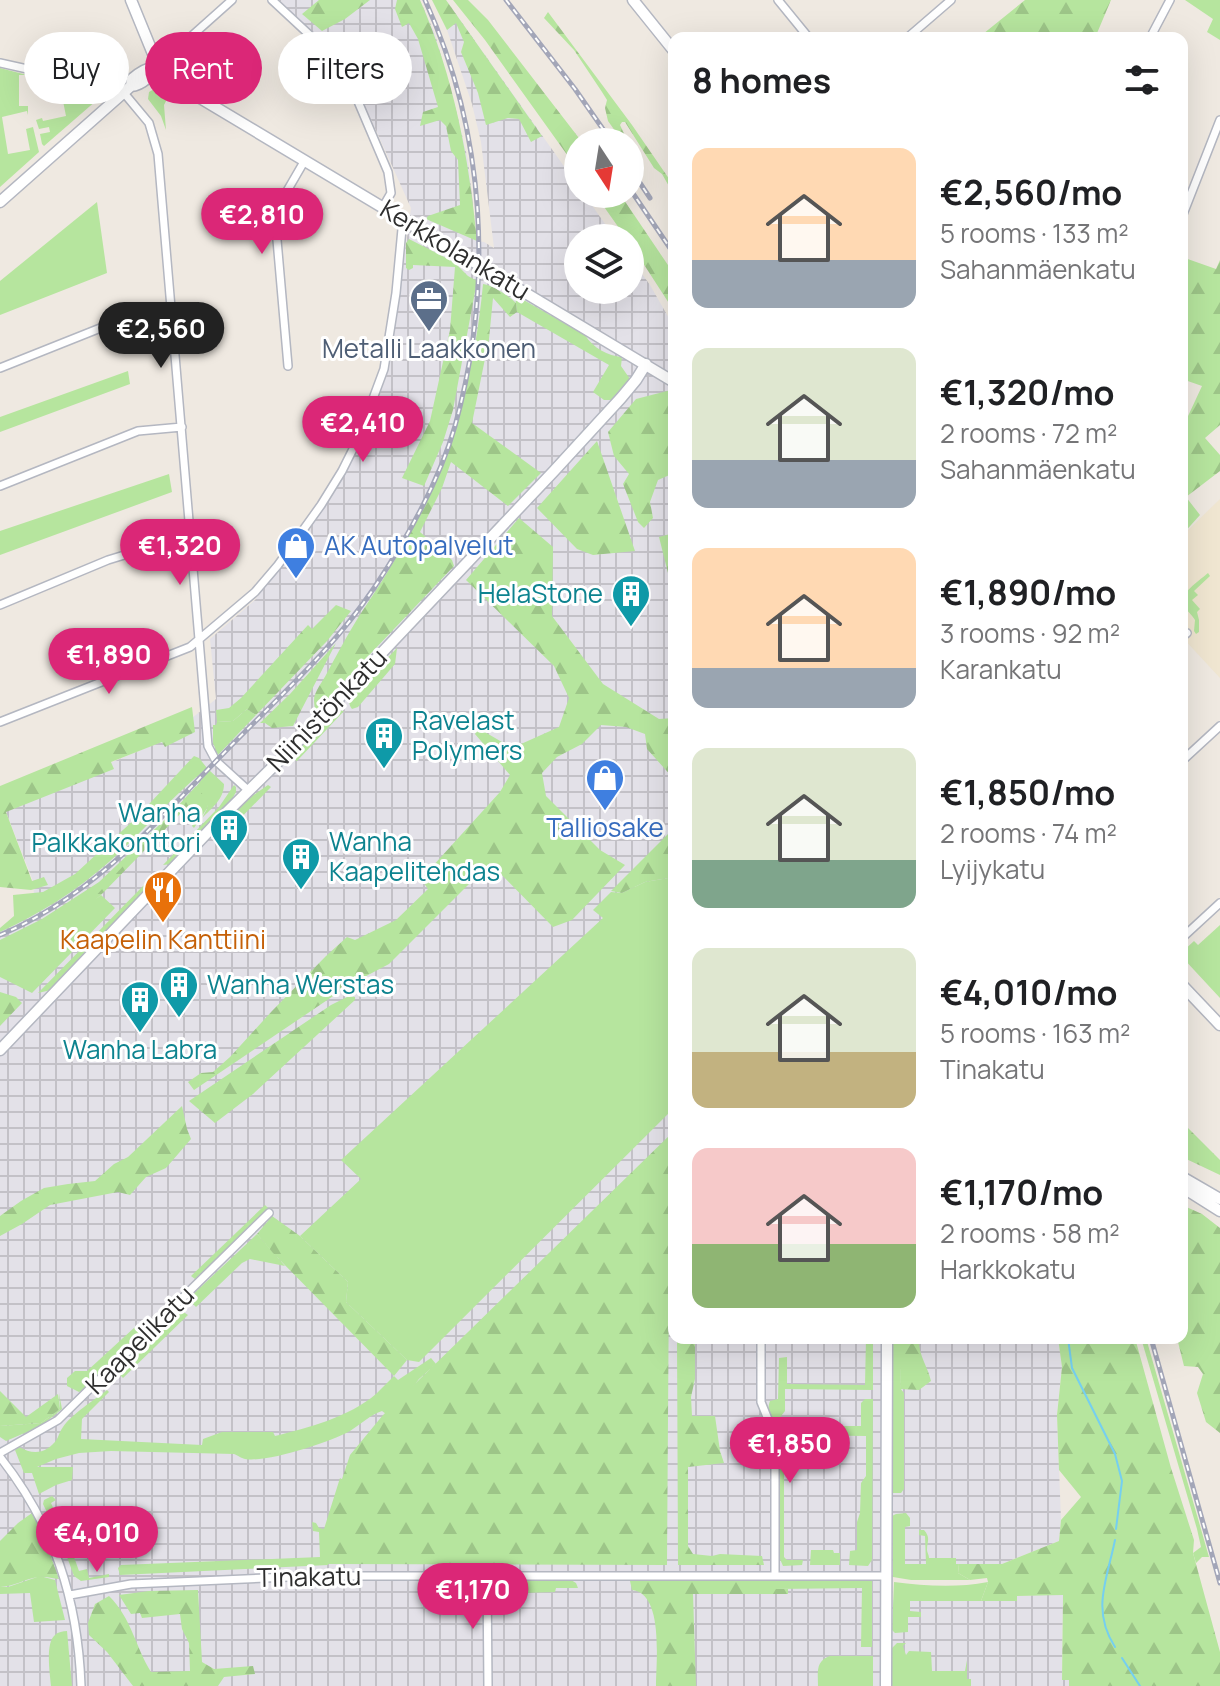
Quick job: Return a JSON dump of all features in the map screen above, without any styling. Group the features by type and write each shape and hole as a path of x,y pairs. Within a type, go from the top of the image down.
{"street":[{"path":"131,0 145,34"},
{"path":"196,32 232,0"},
{"path":"272,0 315,40 354,92 388,172 391,193 383,207"},
{"path":"633,0 668,44"},
{"path":"778,0 804,32"},
{"path":"914,32 951,0"},
{"path":"1153,32 1170,0"},
{"path":"0,63 24,68"},
{"path":"129,93 147,118 155,139 208,746 216,761 249,791"},
{"path":"0,202 111,104"},
{"name":"Kerkkolankatu","path":"210,104 668,378"},
{"path":"1188,202 1220,120"},
{"path":"288,366 275,217 305,160"},
{"path":"0,722 190,647 255,592 278,565 321,505 358,439 384,369 402,229 407,221"},
{"path":"0,368 113,323 172,313"},
{"name":"Niinistönkatu","path":"0,1050 574,450 621,398 646,364"},
{"path":"0,486 138,431 182,427"},
{"path":"0,605 108,560 144,549 191,546"},
{"path":"1188,755 1220,726"},
{"path":"1188,932 1220,903"},
{"path":"1188,991 1220,1025"},
{"path":"1188,1180 1220,1199"},
{"path":"1188,1191 1220,1211"},
{"name":"Kaapelikatu","path":"0,1455 7,1447 58,1420 269,1213"},
{"path":"761,1344 761,1402 772,1429 775,1448 775,1575"},
{"path":"886,1686 887,1344"},
{"path":"0,1455 39,1514 56,1553 70,1595 80,1657 81,1686"},
{"name":"Tinakatu","path":"70,1595 131,1584 334,1576 886,1576"},
{"path":"487,1576 488,1686"}],"shaded area":[{"path":"279,0 420,0 435,34 468,160 477,241 494,248 481,142 472,104 444,21 432,0 446,0 564,166 564,208 594,208 605,224 564,224 564,304 644,304 644,277 668,316 668,1344 1059,1344 1062,1367 1057,1415 1059,1541 1002,1564 893,1564 892,1600 1016,1601 1017,1596 1063,1594 1062,1679 1069,1680 1069,1686 0,1686 0,928 35,907 33,881 4,807 163,741 216,699 210,639 255,600 300,542 361,445 389,369 411,208 364,104 412,104 412,32 312,32"},
{"path":"1220,499 1220,678 1188,643 1188,530"}],"green space":[{"path":"319,0 370,0 322,31 302,14"},
{"path":"397,0 420,0 442,58 470,179 477,241 426,219 460,205 458,160 451,151 446,126 440,120 420,126 423,112 438,107 418,39 409,23 402,27 395,9"},
{"path":"432,0 446,0 542,136 531,142 519,119 508,118 486,125 478,93 461,52 464,42 456,23 447,30"},
{"path":"453,0 468,0 488,20 571,128 564,128 564,150"},
{"path":"1025,0 1111,0 1098,32 985,32"},
{"path":"1185,0 1220,0 1220,40 1207,32 1213,19"},
{"path":"548,12 634,128 622,122 621,128 613,128 605,108 607,100 574,50 544,18"},
{"path":"0,68 24,74 19,75 19,106 28,106 28,115 27,111 2,117 8,154 30,150 26,129 33,127 39,152 0,187"},
{"path":"64,104 92,104 44,146 40,134 50,132 49,127 39,129 36,120 66,116"},
{"path":"152,104 164,104 166,130"},
{"path":"644,142 668,177 668,184 644,152"},
{"path":"97,202 107,273 0,315 0,281"},
{"path":"605,208 629,208 640,224 616,224"},
{"path":"644,230 668,265 668,302 644,265"},
{"path":"409,239 454,262 477,281 453,410 424,486 402,478 430,421 450,330 455,267 413,265 409,270 406,268 406,243"},
{"path":"1188,259 1216,269 1220,260 1220,425 1205,438 1220,455 1220,471 1188,495 1188,416 1202,386 1188,381"},
{"path":"483,284 516,303 517,312 510,317 493,298 489,339 472,423 541,473 508,506 451,462 420,532 452,560 454,566 315,712 317,690 412,528 446,452 470,371"},
{"path":"515,295 585,335 601,350 622,357 621,366 630,379 611,400 604,400 593,392 609,365 517,312"},
{"path":"128,371 130,384 0,432 0,417"},
{"path":"668,391 668,476 658,480 650,502 653,518 644,528 638,522 623,484 629,474 614,456 608,432 636,399"},
{"path":"597,441 635,551 593,555 577,549 537,508"},
{"path":"169,474 172,492 0,555 0,531"},
{"path":"1188,500 1200,515 1188,528"},
{"path":"519,518 553,547 552,616 603,684 659,719 668,718 668,772 647,749 645,734 626,727 601,725 582,744 557,757 542,773 546,796 600,850 625,865 572,920 553,927 490,863 389,964 351,984 194,1090 188,1082 201,1073 213,1072 230,1057 347,937 355,940 396,920 428,889 421,879 500,792 510,775 475,734 478,728 507,745 521,744 559,727 569,698 554,666 466,580"},
{"path":"668,535 668,573 659,537"},
{"path":"1208,573 1210,576 1194,591 1198,595 1192,600 1200,609 1197,612 1199,632 1196,634 1195,620 1188,610 1188,591"},
{"path":"336,605 351,611 327,641 256,715 247,709 233,721 217,722 216,710 229,708 241,698 308,625 312,629"},
{"path":"336,643 293,726 272,728 260,723 290,694"},
{"path":"397,648 395,664 358,707 352,709 349,702 352,695"},
{"path":"192,707 195,732 165,747 162,742 111,762 114,769 6,812 32,881 44,877 48,885 31,890 0,887 0,786"},
{"path":"247,709 256,715 218,755 213,743 213,725 233,721"},
{"path":"338,710 344,711 297,761 293,759 295,753"},
{"path":"194,756 207,768 109,862 57,901 0,932 0,928 14,916 13,895 43,892 75,874 136,818"},
{"path":"209,770 224,784 217,803 202,818 208,807 196,787"},
{"path":"234,785 236,792 231,801 171,864 163,865 219,807"},
{"path":"268,785 271,787 227,832 235,840 227,850 223,842 212,838 245,801"},
{"path":"196,786 208,807 194,828 181,813 101,895 93,899"},
{"path":"176,809 96,899 101,895 115,908 32,993 0,977 0,940 42,919 99,882"},
{"path":"668,834 668,878 645,882 622,893 611,891"},
{"path":"668,878 668,1114 419,1362 407,1360 346,1302 348,1282 300,1236 361,1179 341,1160 603,918 593,910 611,892 622,893 645,882"},
{"path":"146,883 151,884 51,990 38,993"},
{"path":"1220,925 1220,998 1188,963 1188,946 1194,941 1198,945"},
{"path":"0,992 16,997 22,1003 0,1026"},
{"path":"349,996 355,997 355,1000 253,1094 215,1123 189,1101 331,1005"},
{"path":"182,1106 191,1139 166,1168 146,1177 130,1195 118,1192 50,1205 0,1236 0,1216 21,1201 44,1188 95,1181 114,1164 128,1157"},
{"path":"1188,1128 1220,1160 1220,1175 1188,1160"},
{"path":"668,1137 667,1565 327,1564 326,1527 350,1455 383,1415"},
{"path":"265,1205 269,1209 195,1279 191,1276"},
{"path":"1188,1208 1220,1228 1220,1433 1206,1422 1197,1393 1203,1374 1198,1367 1184,1366 1178,1344 1188,1344"},
{"path":"272,1216 300,1236 348,1282 346,1302 407,1360 394,1376 257,1234"},
{"path":"257,1234 285,1266 250,1259 196,1307 188,1299"},
{"path":"176,1311 188,1315 123,1378 115,1370"},
{"path":"135,1327 144,1329 88,1387 79,1392 67,1386 67,1378 75,1371 87,1371"},
{"path":"677,1344 695,1344 692,1416 715,1416 724,1463 688,1467 688,1546 693,1554 762,1556 764,1565 678,1565"},
{"path":"866,1344 873,1344 873,1390 785,1389 785,1411 774,1421 770,1414 770,1401 778,1399 779,1358 787,1357 787,1384 865,1385"},
{"path":"893,1344 902,1344 900,1388 904,1393 904,1489 901,1493 892,1493"},
{"path":"901,1344 919,1344 931,1381 919,1390 900,1389"},
{"path":"1059,1344 1137,1344 1194,1540 1193,1553 1220,1652 1220,1686 1069,1686 1069,1680 1062,1680 1063,1595 1017,1596 1017,1601 981,1601 987,1578 970,1580 958,1573 959,1564 1002,1564 1059,1541 1061,1520 1081,1497 1059,1470 1057,1415 1062,1367"},
{"path":"1143,1344 1148,1344 1209,1557 1202,1557 1196,1563 1193,1553 1201,1547"},
{"path":"431,1358 436,1364 419,1379 390,1417 382,1411 341,1436 283,1455 244,1459 234,1454 79,1453 37,1467 73,1467 72,1480 39,1494 32,1473 24,1473 15,1450 19,1447 40,1452 49,1448 72,1417 107,1390 109,1392 82,1419 81,1439 202,1445 203,1439 222,1432 273,1432 275,1436 353,1409 376,1394 394,1376 398,1380"},
{"path":"0,1391 26,1417 58,1394 60,1409 41,1423 0,1426"},
{"path":"59,1393 62,1409 41,1426 6,1441 0,1437 0,1426 41,1423 60,1409"},
{"path":"865,1399 873,1399 872,1560 868,1566 849,1565 850,1551 857,1550 861,1483 866,1476 866,1436 789,1435 788,1445 780,1444 778,1429 861,1426 861,1403"},
{"path":"788,1452 787,1464 784,1464 784,1557 787,1560 803,1560 802,1565 783,1566 780,1559 780,1455"},
{"path":"340,1478 346,1482 335,1516 328,1565 120,1575 118,1568 121,1565 320,1557 319,1532 313,1531 312,1522 324,1529"},
{"path":"52,1496 56,1500 51,1503 66,1536 73,1535 75,1540 69,1543 79,1571 87,1569 89,1578 109,1574 109,1577 81,1581 74,1576 43,1504"},
{"path":"32,1513 59,1579 39,1577 0,1587 0,1541"},
{"path":"906,1513 910,1526 905,1527 905,1564 926,1564 925,1536 919,1535 919,1530 924,1530 928,1537 929,1558 956,1558 958,1573 970,1580 893,1577 892,1516"},
{"path":"811,1550 840,1553 840,1565 810,1565"},
{"path":"40,1576 55,1580 65,1620 34,1622 30,1593 0,1594 0,1587"},
{"path":"571,1580 578,1588 494,1597 496,1588 503,1581"},
{"path":"630,1581 775,1581 776,1589 788,1589 788,1594 693,1594 696,1686 656,1686 654,1615 642,1594 632,1590"},
{"path":"775,1581 872,1581 872,1647 861,1647 862,1588 775,1589"},
{"path":"894,1582 941,1586 988,1582 981,1601 910,1601 910,1611 921,1612 921,1617 908,1617 908,1632 895,1633 892,1630"},
{"path":"198,1590 202,1662 214,1669 253,1666 255,1674 224,1677 218,1686 133,1686 107,1652 89,1635 88,1623 95,1604 109,1596 128,1623 151,1672 190,1671 189,1643 182,1629 180,1614 142,1618 140,1613 131,1614 119,1595"},
{"path":"67,1631 72,1686 51,1686 50,1645 56,1634"},
{"path":"897,1643 906,1643 903,1646 906,1655 909,1651 931,1652 932,1671 965,1671 967,1660 967,1679 971,1679 971,1686 892,1686 892,1648"},
{"path":"830,1656 873,1656 873,1686 818,1686 820,1664"}],"waterway":[{"path":"1069,1344 1072,1368 1115,1454 1122,1481 1116,1529"},
{"path":"1115,1540 1102,1607 1115,1647"},
{"path":"1122,1658 1140,1686"}],"railway":[{"path":"0,935 63,901 118,858 300,676 339,634 374,588 431,489 455,426 467,373 479,265 478,210 472,156 461,103 425,0"},
{"path":"506,0 602,128"},
{"path":"644,189 650,198"},
{"path":"643,208 668,245"},
{"path":"1153,1344 1220,1583"}],"place":[{"name":"Metalli Laakkonen","path":"429,333"},
{"name":"AK Autopalvelut","path":"296,580"},
{"name":"HelaStone","path":"631,628"},
{"name":"Ravelast Polymers","path":"384,770"},
{"name":"Talliosake","path":"605,812"},
{"name":"Wanha Palkkakonttori","path":"229,862"},
{"name":"Wanha Kaapelitehdas","path":"301,891"},
{"name":"Kaapelin Kanttiini","path":"163,924"},
{"name":"Wanha Werstas","path":"179,1019"},
{"name":"Wanha Labra","path":"140,1034"}]}
